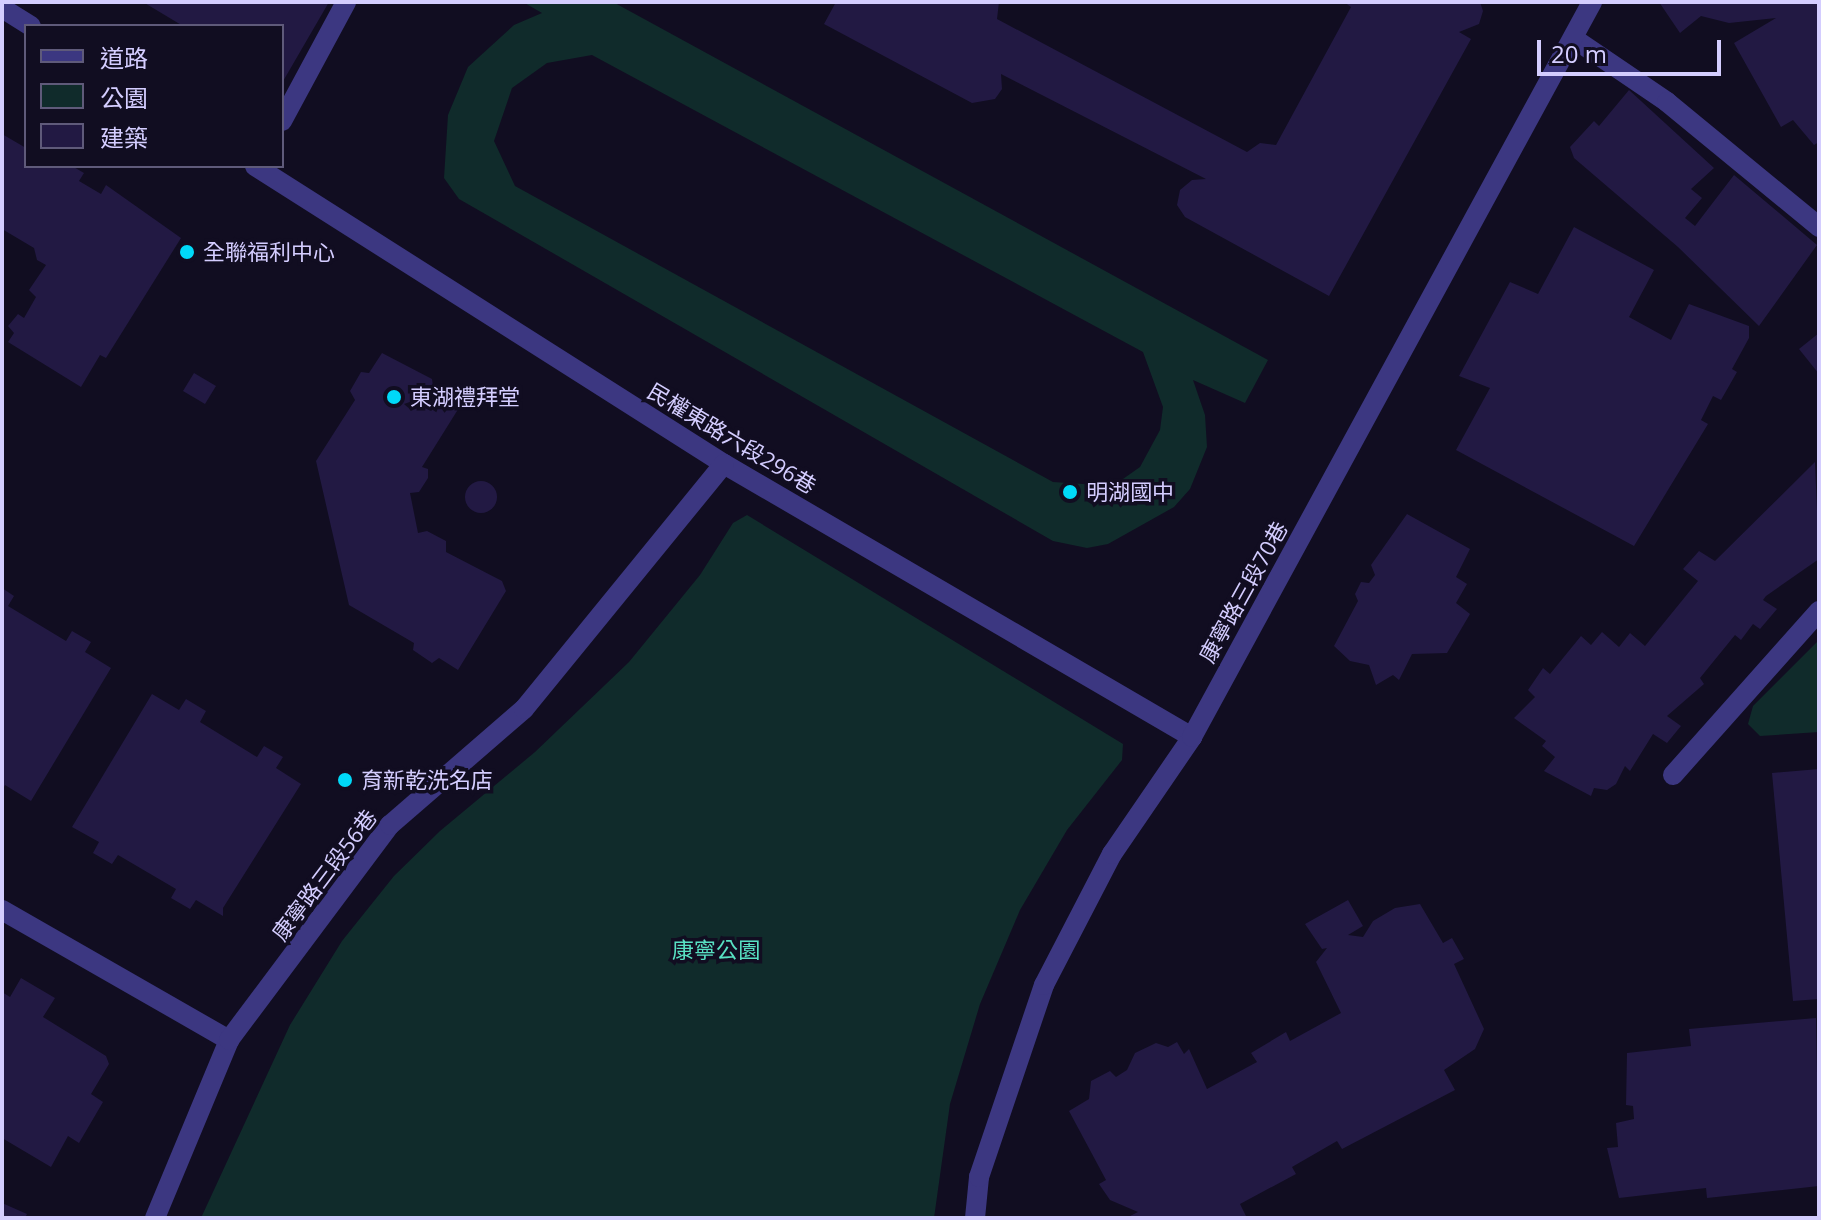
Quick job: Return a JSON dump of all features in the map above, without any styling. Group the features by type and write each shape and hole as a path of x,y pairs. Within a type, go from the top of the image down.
{"street":[{"path":"284,117 346,2"},
{"name":"康寧路三段70巷","path":"975,1218 979,1177 1044,985 1112,854 1192,737 1592,2"},
{"path":"2,8 28,24"},
{"path":"1573,38 1667,102 1819,227"},
{"name":"民權東路六段296巷","path":"260,168 724,464 1192,737"},
{"name":"康寧路三段56巷","path":"155,1218 229,1040 390,825 524,709 724,464"},
{"path":"1673,775 1819,611"},
{"path":"2,910 229,1040"}],"green space":[{"path":"523,2 613,2 1268,360 1245,403 1193,380 1205,415 1207,447 1190,489 1174,507 1108,544 1087,548 1053,541 459,199 444,178 448,115 468,67 514,25 542,13","holes":["592,55 1143,352 1163,407 1160,430 1140,467 1113,486 1053,482 515,186 494,141 512,88 547,63"]},
{"name":"康寧公園","path":"747,515 1123,744 1122,760 1067,830 1020,910 980,1004 950,1104 934,1218 201,1218 290,1025 342,941 394,876 440,831 535,752 629,662 700,575 733,523"},
{"path":"1819,640 1819,732 1760,736 1748,724 1753,706"}],"building":[{"path":"143,2 329,2 284,80 284,24 180,24"},
{"path":"836,2 999,2 997,19 1247,152 1260,143 1276,145 1351,7 1344,2 1480,2 1483,11 1479,24 1459,32 1471,39 1329,296 1185,217 1177,205 1180,190 1192,180 1206,179 1001,74 1002,89 995,99 972,103 824,24"},
{"path":"1659,2 1819,2 1819,142 1814,145 1793,120 1781,127 1734,43 1776,18 1729,23 1701,16 1680,33"},
{"path":"1629,90 1714,168 1691,189 1702,198 1685,218 1695,226 1734,175 1817,245 1759,326 1678,247 1574,158 1570,147 1594,121 1599,126"},
{"path":"2,134 24,147 24,168 75,168 84,173 79,181 101,194 106,185 181,238 106,358 100,355 81,387 8,342 14,333 8,326 18,314 24,318 36,297 29,290 46,265 37,260 34,248 2,229"},
{"path":"1574,227 1654,270 1629,317 1671,340 1689,304 1749,326 1749,338 1732,369 1737,372 1721,400 1713,396 1701,420 1708,424 1634,546 1456,450 1490,388 1459,376 1510,282 1538,294"},
{"path":"1819,333 1819,374 1799,349"},
{"path":"382,353 432,379 433,386 451,390 462,403 422,467 428,469 428,478 419,492 410,493 418,533 427,531 446,541 446,552 502,581 506,591 458,670 439,658 432,663 413,650 414,643 349,605 316,461 355,400 350,391 361,372 369,373"},
{"path":"194,373 216,386 205,404 183,391"},
{"path":"1815,462 1819,559 1766,596 1763,600 1777,609 1760,629 1753,624 1741,640 1735,635 1700,678 1704,684 1667,716 1681,726 1667,743 1653,734 1630,771 1625,766 1616,784 1607,790 1594,788 1591,796 1544,771 1555,757 1542,746 1546,741 1514,718 1535,697 1528,690 1543,668 1550,674 1581,636 1591,645 1602,632 1619,647 1630,633 1645,646 1698,581 1683,569 1699,551 1715,561"},
{"path":"481,481 492,486 497,497 492,508 481,513 470,508 465,497 470,486"},
{"path":"1407,514 1470,549 1456,577 1467,584 1456,603 1470,614 1447,653 1412,654 1399,680 1393,675 1376,685 1369,665 1350,661 1334,646 1358,601 1355,594 1361,582 1369,583 1375,575 1371,565"},
{"path":"2,588 14,596 8,606 66,641 72,631 91,642 85,652 111,668 31,801 5,785 2,791"},
{"path":"152,694 179,710 186,699 206,711 200,722 257,757 264,746 283,757 276,768 301,784 223,908 223,916 196,900 190,909 171,898 176,889 118,855 112,864 93,853 99,842 72,827"},
{"path":"1819,769 1819,999 1793,1001 1772,773"},
{"path":"1348,900 1363,926 1348,935 1363,937 1373,921 1395,908 1420,904 1443,943 1452,938 1464,959 1454,964 1484,1029 1475,1049 1444,1070 1455,1090 1342,1149 1337,1141 1292,1167 1296,1174 1240,1204 1247,1218 1126,1218 1138,1212 1110,1200 1099,1184 1106,1180 1069,1111 1089,1099 1091,1081 1110,1071 1116,1077 1127,1070 1135,1053 1156,1043 1168,1047 1177,1042 1184,1054 1189,1049 1207,1089 1257,1062 1251,1053 1286,1032 1290,1041 1341,1013 1316,962 1327,948 1322,949 1305,924"},
{"path":"21,978 55,998 43,1017 106,1056 109,1064 91,1094 103,1102 79,1143 68,1136 51,1167 2,1138 2,992 10,997"},
{"path":"1816,1018 1819,1186 1707,1198 1706,1188 1619,1198 1607,1148 1618,1147 1616,1123 1634,1119 1633,1106 1626,1105 1627,1053 1691,1046 1689,1029"},
{"path":"2,1203 27,1214 25,1218 2,1218"}],"place":[{"name":"全聯福利中心","path":"187,252"},
{"name":"東湖禮拜堂","path":"394,397"},
{"name":"明湖國中","path":"1070,492"},
{"name":"育新乾洗名店","path":"345,780"}]}
